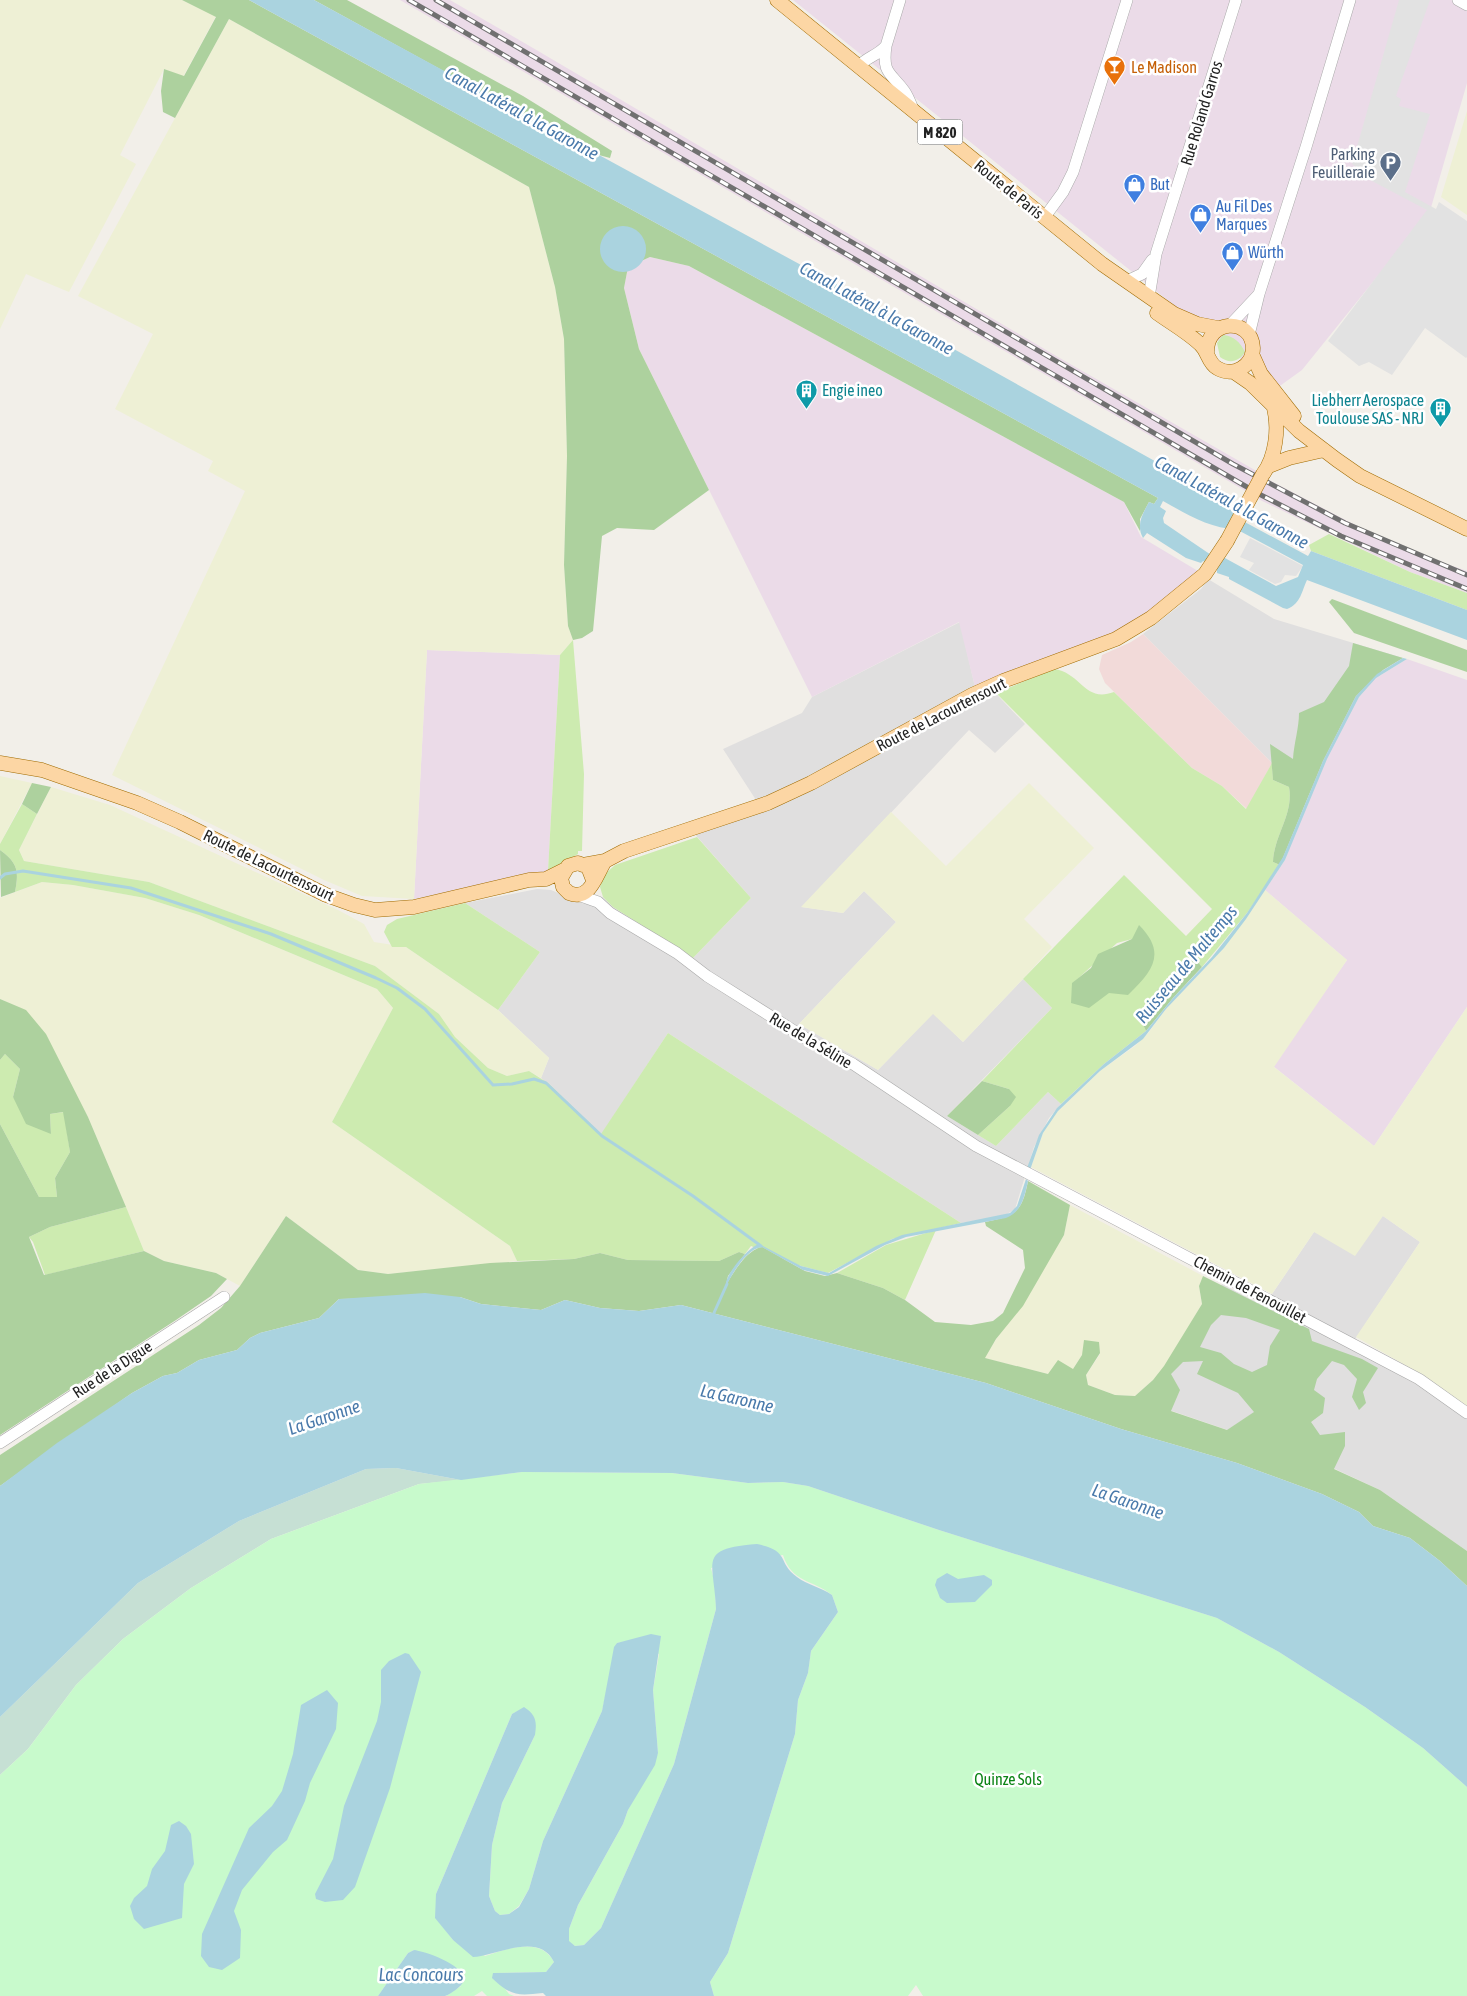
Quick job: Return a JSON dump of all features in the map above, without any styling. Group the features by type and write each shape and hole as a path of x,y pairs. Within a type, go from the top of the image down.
{"main road":[{"name":"Route de Paris","path":"778,0 1044,218 1126,281 1174,314 1197,324 1244,330 1253,345 1252,354 1262,374 1286,407 1383,486"},
{"name":"Route de Paris","path":"1102,264 1125,287 1201,345 1216,368 1234,372 1250,383 1299,431 1324,450 1360,476 1467,529"},
{"path":"1206,352 1208,339 1224,327"},
{"path":"1234,372 1246,366 1252,354"},
{"name":"Route de Lacourtensourt","path":"0,763 42,770 145,806 326,895 375,910 414,907 516,883 546,879 573,864 583,865 605,861 624,851 768,803 811,784 972,695 1003,681 1116,639 1151,618 1213,564 1227,541 1266,470 1277,419 1274,408"},
{"path":"1266,470 1288,458 1324,450"},
{"path":"546,879 572,893 586,893 605,861"},
{"path":"583,865 591,871 593,882"},
{"path":"564,870 562,882 572,893"}],"street":[{"path":"900,0 886,46 884,64 893,80 905,92 915,112"},
{"path":"1044,218 1063,192 1073,172 1127,0"},
{"name":"Rue Roland Garros","path":"1149,297 1156,254 1236,0"},
{"path":"1249,336 1259,294 1350,0"},
{"path":"1458,0 1467,5"},
{"path":"859,66 865,59 879,54 886,46"},
{"name":"Rue Roland Garros","path":"1126,281 1142,274 1156,254"},
{"path":"1224,327 1259,294"},
{"path":"593,882 598,902"},
{"name":"Rue de la Séline","path":"572,893 598,902 610,913 662,944 707,976 818,1046 842,1058 976,1146 1027,1174"},
{"name":"Chemin de Fenouillet","path":"1027,1174 1419,1379 1467,1413"},
{"name":"Rue de la Digue","path":"0,1443 224,1297"}],"shaded area":[{"path":"400,0 450,0 533,48 1058,357 1260,473 1249,493"},
{"path":"793,0 1467,0 1467,83 1430,211 1302,370 1277,388"},
{"name":"Parking Feuilleraie","path":"1399,0 1430,0 1396,96 1401,99 1399,106 1430,114 1405,192 1436,209 1439,202 1467,221 1467,357 1425,328 1392,375 1369,362 1359,366 1328,341 1427,210 1353,171 1356,167 1352,164"},
{"path":"650,257 689,266 1124,502 1141,537 1198,571 1137,620 1111,635 1018,668 975,687 959,622 812,697 639,349 624,288 628,267"},
{"path":"1267,479 1359,527 1438,561 1467,571 1467,593 1410,572 1256,498"},
{"path":"1250,538 1303,566 1296,576 1285,575 1281,582 1275,584 1249,570 1254,563 1240,557"},
{"path":"1208,579 1274,619 1403,658 1383,670 1310,792 1272,763 1143,634 1201,589"},
{"path":"960,622 975,687 986,683 1025,724 995,753 969,730 802,907 843,913 864,891 896,922 799,1024 878,1070 933,1013 963,1042 1023,979 1052,1008 947,1116 996,1146 1048,1092 1061,1104 1049,1118 1034,1147 1015,1209 1004,1216 961,1223 668,1033 601,1135 541,1078 549,1058 498,1010 540,952 465,903 537,889 551,890 584,904 603,897 613,907 693,958 751,898 686,824 756,800 723,749 802,713 812,697"},
{"path":"1143,634 1272,763 1247,809 1222,786 1192,768 1105,683 1099,669 1102,655 1131,642"},
{"path":"427,650 560,655 548,871 414,899"},
{"path":"1407,659 1467,680 1467,1007 1374,1146 1273,1066 1347,960 1265,890 1285,860 1293,836 1329,754 1359,697 1376,678"},
{"path":"1383,1216 1420,1242 1350,1347 1449,1404 1467,1418 1467,1551 1380,1490 1318,1461 1143,1401 1222,1284 1264,1306 1314,1232"}],"green space":[{"path":"0,0 182,0 216,16 183,77 164,69 120,155 136,164 69,292 26,274 0,329"},
{"path":"182,0 249,0 1158,498 1154,504 1149,502 1140,519 1140,531 1124,502 689,266 650,257 628,267 624,288 639,349 709,490 654,530 617,528 602,536 593,631 582,638 573,640 568,626 564,565 567,456 564,339 555,287 529,187 229,19 175,118 163,112 161,91 164,69 184,76 216,17"},
{"path":"314,0 347,0 523,96 612,151 610,158 595,154"},
{"path":"229,19 529,187 555,287 564,339 567,456 564,565 568,626 573,640 560,655 427,650 414,899 362,896 324,880 112,775 245,491 208,471 213,461 115,409 153,334 78,296"},
{"path":"1467,111 1467,215 1441,197"},
{"path":"1223,335 1236,340 1245,352 1237,360 1227,361 1220,357 1217,343"},
{"path":"1329,534 1410,572 1467,593 1467,610 1311,551 1309,545"},
{"path":"1332,599 1467,650 1467,672 1354,633 1329,602"},
{"path":"573,640 584,774 582,851 578,851 578,854 548,871 560,655"},
{"path":"1353,643 1403,658 1383,670 1356,696 1323,761 1280,865 1273,862 1274,852 1289,806 1290,797 1289,787 1273,780 1270,744 1293,759 1299,713 1324,702 1349,666"},
{"path":"1054,669 1063,672 1096,694 1114,692 1192,768 1222,786 1246,809 1272,763 1273,780 1289,787 1290,797 1289,806 1274,852 1273,862 1280,865 1247,913 1202,967 1197,961 1190,960 1155,992 1146,1011 1140,1018 1146,1031 1104,1064 1061,1104 1048,1092 996,1146 978,1135 1010,1106 1009,1089 982,1081 1052,1008 1023,979 1124,875 1186,936 1212,909 996,693","holes":["1132,939 1072,984 1117,943"]},
{"path":"0,776 32,783 0,844"},
{"path":"32,783 51,787 37,814 22,804"},
{"path":"1029,783 1094,848 1024,919 1052,947 963,1042 933,1014 878,1070 799,1024 896,922 864,891 843,913 801,907 891,812 946,866"},
{"path":"51,787 110,805 340,911 364,924 374,942 406,947 498,1010 549,1058 541,1078 529,1071 507,1076 488,1068 455,1037 439,1014 375,966 149,882 24,861 19,850"},
{"path":"22,804 37,814 19,850 24,861 149,882 375,966 439,1014 455,1037 488,1068 507,1076 529,1071 548,1083 601,1134 668,1033 961,1223 892,1239 828,1273 801,1266 751,1246 745,1254 739,1252 719,1261 628,1260 600,1253 574,1259 517,1261 510,1246 332,1122 393,1008 377,989 199,915 145,898 73,885 42,882 15,892 16,868 14,863 0,850 0,844"},
{"path":"697,837 751,898 693,958 613,907 603,897 600,887 604,875 615,865"},
{"path":"0,850 14,863 17,873 15,892 1,897"},
{"path":"42,882 73,885 145,898 199,915 377,989 393,1008 332,1122 510,1246 517,1261 388,1274 358,1270 286,1216 240,1286 216,1273 164,1261 144,1251 88,1117 26,1011 0,999 0,898"},
{"path":"1265,890 1347,960 1274,1067 1374,1146 1467,1007 1467,1406 1426,1377 1356,1337 1420,1242 1383,1216 1355,1256 1314,1232 1272,1294 1031,1167 1043,1133 1055,1114 1100,1071 1135,1046 1149,1032 1166,1009 1224,948"},
{"path":"465,903 540,952 498,1010 406,947 392,947 384,932 387,925 397,919"},
{"path":"1139,925 1153,944 1154,953 1150,970 1144,978 1128,995 1109,993 1089,1008 1071,1003 1072,983 1091,968 1098,954 1132,939"},
{"path":"1190,960 1197,961 1202,967 1146,1031 1140,1018 1146,1011 1155,993"},
{"path":"0,999 26,1010 46,1034 88,1117 126,1207 50,1227 29,1237 44,1275 144,1251 164,1261 216,1273 227,1279 211,1296 0,1435 0,1124 39,1197 57,1197 55,1178 70,1152 63,1112 50,1114 51,1134 26,1124 13,1097 20,1069 5,1054 0,1060"},
{"path":"5,1054 20,1069 13,1097 51,1134 50,1114 64,1112 70,1152 55,1178 57,1197 39,1197 0,1124 0,1060"},
{"path":"982,1081 1009,1089 1016,1097 1010,1106 978,1135 947,1116"},
{"path":"1028,1181 1070,1205 1064,1235 1023,1306 996,1339 985,1358 1048,1374 1058,1360 1073,1369 1082,1355 1084,1340 1099,1342 1100,1353 1086,1375 1088,1385 1115,1395 1135,1396 1153,1380 1164,1366 1202,1304 1199,1286 1203,1276 1309,1329 1312,1341 1362,1359 1378,1368 1363,1392 1366,1403 1359,1410 1352,1397 1357,1379 1344,1365 1332,1361 1317,1379 1314,1390 1325,1398 1323,1413 1311,1422 1320,1435 1345,1432 1345,1446 1334,1469 1380,1490 1467,1551 1467,1586 1440,1561 1410,1538 1373,1526 1359,1512 1322,1494 1237,1463 1121,1429 986,1383 681,1305 639,1311 600,1308 565,1300 541,1310 481,1304 460,1297 339,1299 319,1318 260,1333 250,1338 237,1350 199,1360 177,1373 163,1376 132,1393 0,1486 0,1455 199,1325 221,1308 240,1286 286,1216 358,1270 388,1274 490,1263 574,1259 600,1253 628,1260 719,1261 739,1252 745,1254 728,1276 726,1285 746,1257 751,1252 762,1247 805,1271 825,1276 837,1273 883,1288 905,1300 935,1322 971,1325 993,1321 1003,1313 1025,1268 1023,1250 986,1226 985,1222 1011,1215 1020,1206","holes":["1221,1315 1246,1318 1280,1330 1270,1346 1267,1365 1252,1372 1234,1364 1221,1353 1200,1347 1211,1325","1203,1361 1197,1374 1238,1393 1254,1412 1227,1430 1171,1411 1180,1390 1171,1374 1183,1362"]},
{"path":"1070,1205 1203,1276 1199,1286 1202,1304 1165,1366 1135,1396 1115,1395 1088,1385 1086,1375 1100,1354 1082,1355 1073,1369 1048,1374 984,1358 1064,1235"},
{"path":"126,1207 144,1251 45,1275 33,1242 29,1237 50,1227"},
{"path":"936,1230 905,1300 883,1288 837,1273 886,1245"},
{"path":"396,1468 461,1480 419,1484 271,1539 191,1588 123,1639 76,1685 28,1749 0,1775 0,1717 138,1583 239,1521 366,1469"},
{"name":"Quinze Sols","path":"522,1472 672,1473 748,1483 783,1482 808,1486 939,1530 1217,1618 1279,1652 1365,1707 1423,1748 1467,1787 1467,1996 923,1996 916,1985 908,1996 714,1996 710,1982 728,1953 795,1734 798,1700 808,1673 811,1651 838,1612 832,1595 797,1576 787,1564 783,1555 711,1568 715,1584 716,1609 674,1764 601,1928 584,1945 575,1946 569,1942 569,1929 578,1905 623,1824 628,1810 658,1753 653,1690 659,1654 632,1640 617,1643 602,1711 543,1841 529,1889 519,1906 509,1914 500,1915 495,1911 489,1896 492,1845 502,1803 535,1735 524,1708 512,1714 436,1894 436,1918 453,1940 485,1956 502,1950 522,1947 541,1949 548,1954 554,1962 546,1972 493,1973 509,1994 514,1996 487,1996 482,1991 474,1996 446,1996 461,1986 414,1950 408,1953 378,1996 0,1996 0,1775 28,1749 76,1685 123,1639 191,1588 271,1539 419,1484"}],"water":[{"name":"Canal Latéral à la Garonne","path":"249,0 314,0 882,309 1214,494 1241,520 1308,556 1311,551 1467,610 1467,640 1307,580 1295,604 1287,609 1283,608 1229,579 1229,577 1217,573 1217,568 1203,561 1201,563 1186,558 1147,533 1143,538 1140,529 1142,516 1149,502 1154,504 1158,498","holes":["1163,501 1207,523 1236,529 1303,565 1298,577 1276,586 1223,557 1220,561 1164,523 1163,518 1166,511 1160,507"]},
{"path":"628,226 640,232 645,240 645,258 640,266 632,271 618,272 606,266 601,258 600,244 606,232 614,227"},
{"path":"1403,658 1407,659 1376,678 1359,697 1327,759 1285,860 1246,919 1224,948 1166,1009 1143,1039 1100,1071 1058,1111 1043,1133 1030,1170 1027,1168 1039,1135 1057,1108 1104,1064 1146,1031 1173,998 1212,957 1247,913 1283,857 1323,761 1356,696 1377,674"},
{"path":"1026,1179 1028,1181 1022,1202 1016,1212 1006,1218 906,1237 885,1245 828,1276 803,1270 762,1247 745,1257 726,1286 729,1275 738,1262 749,1250 759,1244 801,1266 829,1273 876,1246 902,1235 1010,1213 1017,1206"},
{"name":"La Garonne","path":"425,1293 460,1297 481,1304 541,1310 565,1300 600,1308 639,1311 681,1305 986,1383 1121,1429 1237,1463 1322,1494 1359,1512 1373,1526 1410,1538 1440,1561 1467,1586 1467,1787 1423,1748 1365,1707 1279,1652 1217,1618 939,1530 808,1486 783,1482 748,1483 672,1473 522,1472 461,1480 396,1468 366,1469 239,1521 138,1583 0,1717 0,1486 57,1443 132,1393 163,1376 177,1373 199,1360 237,1350 250,1338 260,1333 319,1318 339,1299"},
{"path":"757,1544 775,1550 797,1577 832,1595 838,1612 811,1651 808,1673 798,1700 795,1734 728,1953 710,1982 714,1996 546,1996 543,1993 520,1994 504,1988 492,1978 493,1973 546,1972 554,1962 547,1953 538,1948 528,1947 473,1957 453,1940 435,1918 436,1894 512,1714 524,1707 533,1716 536,1722 536,1730 502,1803 492,1845 489,1896 495,1911 500,1915 509,1914 519,1907 529,1889 543,1841 602,1711 614,1647 617,1643 651,1634 661,1636 653,1690 658,1753 655,1765 628,1810 623,1824 578,1905 569,1929 569,1941 575,1946 584,1945 601,1928 674,1764 716,1609 713,1560 717,1554 725,1549"},
{"path":"947,1573 958,1579 984,1575 992,1580 992,1585 975,1602 947,1603 940,1598 935,1585 937,1579"},
{"path":"405,1653 409,1654 421,1672 390,1788 355,1887 343,1900 325,1902 316,1899 315,1894 333,1859 344,1806 377,1721 381,1702 381,1670 389,1661"},
{"path":"327,1690 338,1703 336,1729 310,1783 305,1801 287,1840 273,1852 242,1890 234,1911 241,1930 240,1958 222,1970 209,1967 201,1956 202,1934 249,1828 272,1806 282,1791 293,1754 301,1705"},
{"path":"179,1821 186,1826 191,1834 194,1864 184,1884 182,1918 144,1929 134,1919 130,1906 134,1898 147,1886 152,1869 165,1851 171,1825"},
{"name":"Lac Concours","path":"414,1950 439,1958 457,1968 462,1975 463,1981 458,1988 445,1996 378,1996 408,1953"}],"waterway":[{"path":"0,878 5,874 23,871 131,888 271,934 397,988 425,1009 493,1085 512,1084 534,1079 546,1083 602,1136 693,1196 761,1246"},
{"name":"Ruisseau de Maltemps","path":"713,1315 727,1284"}],"railway":[{"path":"409,0 1259,494 1341,536 1467,589"},
{"path":"436,0 1233,464 1345,523 1467,575"}],"place":[{"name":"Le Madison","path":"1115,86"},
{"name":"Parking Feuilleraie","path":"1391,182"},
{"name":"But","path":"1134,203"},
{"name":"Au Fil Des Marques","path":"1200,234"},
{"name":"Würth","path":"1232,271"},
{"name":"Engie ineo","path":"806,409"},
{"name":"Liebherr Aerospace Toulouse SAS - NRJ","path":"1440,428"}]}
